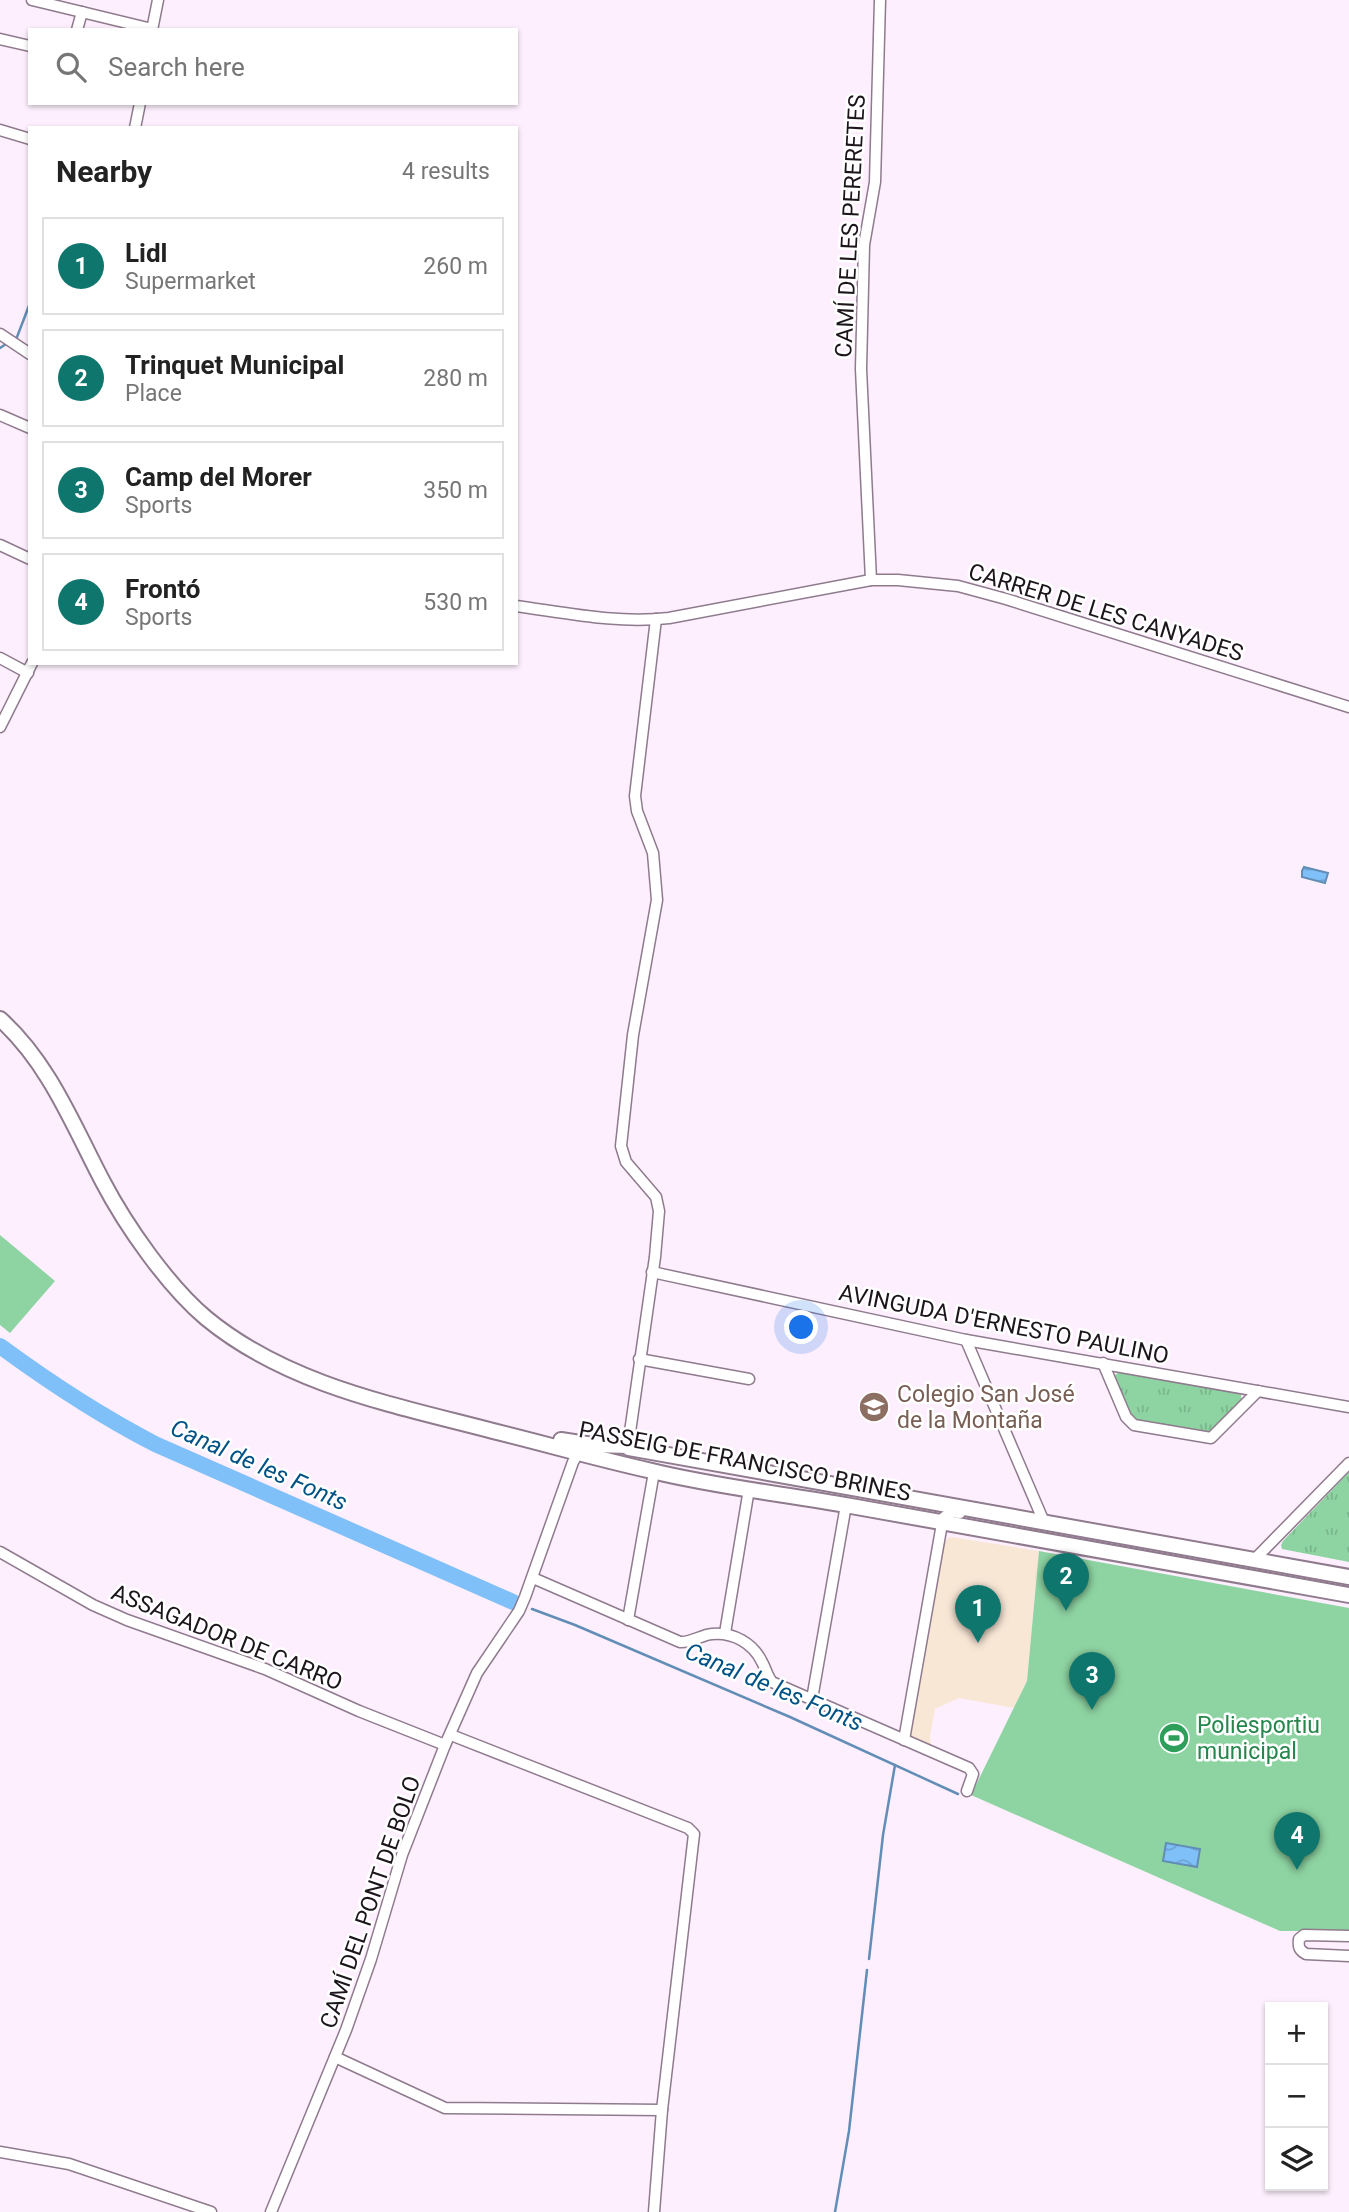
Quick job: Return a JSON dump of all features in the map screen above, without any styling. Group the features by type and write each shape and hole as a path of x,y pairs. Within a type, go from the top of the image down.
{"street":[{"path":"32,0 144,28"},
{"path":"152,28 159,0"},
{"name":"CAMÍ DE LES PERERETES","path":"871,580 861,369 864,245 875,183 880,0"},
{"path":"78,28 82,12"},
{"path":"0,39 28,46"},
{"path":"135,126 140,105"},
{"path":"0,130 28,138"},
{"path":"0,334 28,353"},
{"path":"0,415 28,427"},
{"path":"0,545 28,558"},
{"name":"CARRER DE LES CANYADES","path":"518,606 615,619 656,619 871,580 958,586 1349,707"},
{"path":"622,1464 622,1446 652,1272 658,1202 653,1192 624,1158 621,1146 634,1035 657,900 653,853 637,811 635,796 656,619"},
{"path":"0,658 30,668 0,727"},
{"path":"0,1019 26,1044 41,1065 127,1224 164,1272 202,1314 254,1350 314,1379 403,1409 493,1431"},
{"name":"AVINGUDA D'ERNESTO PAULINO","path":"652,1272 966,1340 1349,1407"},
{"path":"966,1340 1044,1522"},
{"path":"639,1359 750,1379"},
{"path":"1102,1363 1125,1417 1134,1425 1211,1438 1258,1391"},
{"name":"PASSEIG DE FRANCISCO BRINES","path":"493,1431 593,1445 622,1446 1349,1577"},
{"name":"PASSEIG DE FRANCISCO BRINES","path":"493,1431 654,1472 1349,1595"},
{"path":"578,1453 584,1447 604,1451 622,1446"},
{"name":"CAMÍ DEL PONT DE BOLO","path":"271,2212 335,2057 371,1959 402,1855 445,1745 477,1673 519,1611 578,1453"},
{"path":"1254,1560 1349,1463"},
{"path":"628,1620 654,1472"},
{"path":"725,1633 749,1489"},
{"path":"811,1699 846,1505"},
{"path":"904,1740 943,1518 951,1512 996,1518 1003,1515"},
{"name":"ASSAGADOR DE CARRO","path":"0,1552 103,1610 265,1670 445,1745"},
{"path":"533,1578 684,1643 701,1636 725,1633 739,1639 751,1647 760,1658 772,1682 969,1768 973,1774 967,1791"},
{"path":"451,1735 692,1831 695,1838 662,2110 654,2212"},
{"path":"1349,1936 1304,1935 1299,1939 1298,1946 1306,1954 1349,1956"},
{"path":"335,2057 445,2108 662,2110"},
{"path":"0,2152 69,2164 211,2212"}],"shaded area":[{"path":"952,1537 1039,1551 1027,1681 1014,1708 959,1698 935,1709 931,1746 912,1738 910,1731 944,1543"}],"green space":[{"path":"0,1235 55,1281 10,1333 0,1325"},
{"path":"1121,1371 1235,1392 1241,1395 1242,1401 1211,1435 1132,1421 1114,1379"},
{"path":"1349,1472 1349,1562 1282,1549 1283,1541"},
{"name":"Poliesportiu municipal","path":"1039,1551 1349,1608 1349,1931 1280,1931 971,1795 1027,1681"}],"water":[{"path":"1304,867 1328,873 1325,883 1302,877"},
{"path":"1166,1843 1200,1849 1197,1867 1163,1861"}],"waterway":[{"path":"15,339 28,308"},
{"path":"0,348 9,342"},
{"name":"Canal de les Fonts","path":"0,1346 76,1398 155,1444 513,1602"},
{"name":"Canal de les Fonts","path":"532,1609 790,1717 958,1794"},
{"path":"869,1959 883,1835 895,1765"},
{"path":"835,2212 849,2131 867,1970"}],"place":[{"name":"Colegio San José de la Montaña","path":"874,1407"},
{"name":"Trinquet Municipal","path":"1066,1611"},
{"name":"Lidl","path":"978,1643"},
{"name":"Camp del Morer","path":"1092,1710"},
{"name":"Poliesportiu municipal","path":"1174,1738"},
{"name":"Frontó","path":"1297,1870"}]}
